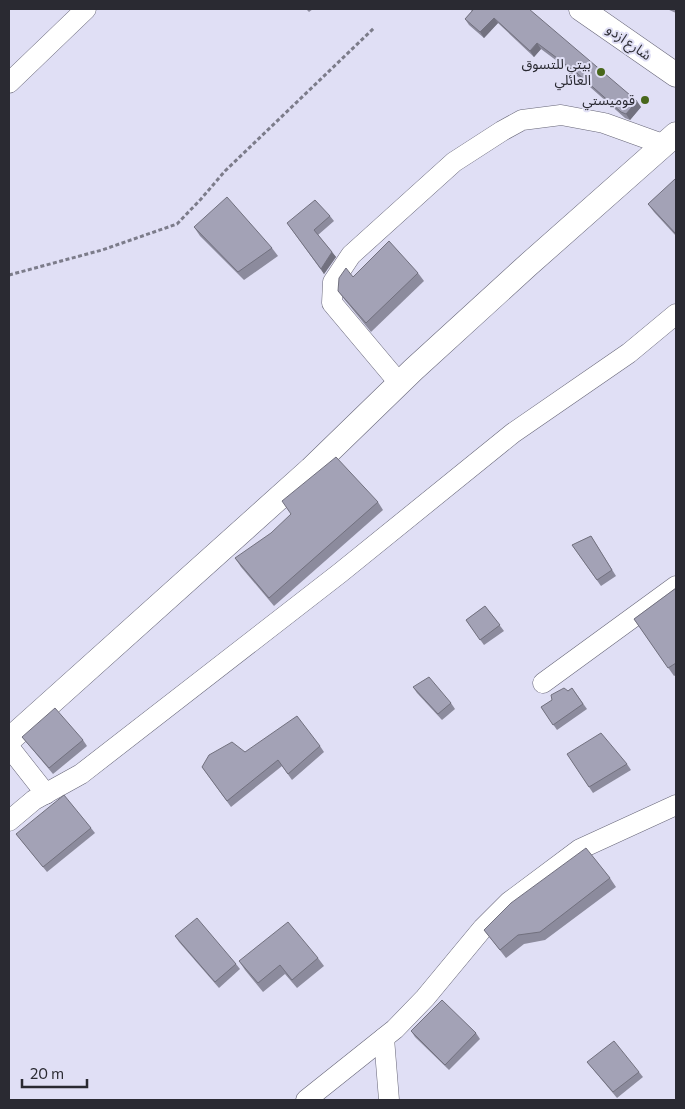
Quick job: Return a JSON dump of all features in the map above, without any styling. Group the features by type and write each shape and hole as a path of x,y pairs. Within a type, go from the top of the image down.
{"street":[{"path":"9,82 86,9"},
{"name":"شارع ازدو","path":"582,9 676,75"},
{"path":"400,384 332,303 333,282 352,256 414,198 454,162 522,120 561,115 604,123 671,140"},
{"path":"9,740 311,469 528,265 671,140"},
{"path":"9,820 46,794 81,774 340,573 513,433 629,353 676,314"},
{"path":"543,683 676,586"},
{"path":"9,747 46,794"},
{"path":"306,1100 384,1038 426,998 461,952 509,902 580,849 676,805"},
{"path":"384,1038 389,1100"}],"path":[{"path":"9,275 102,250 177,224 225,171 374,28"}],"building":[{"path":"472,9 529,9 637,101 626,114 621,112 577,73 537,43 530,51 494,18 480,32 465,19"},
{"path":"676,179 676,234 648,204"},
{"path":"227,197 272,248 238,272 194,227"},
{"path":"315,200 330,216 314,230 332,252 321,269 287,223"},
{"path":"389,241 418,273 366,323 338,291 339,278 346,268 353,277"},
{"path":"336,457 378,502 269,598 235,558 271,533 291,514 282,501"},
{"path":"591,536 612,570 597,580 572,545"},
{"path":"676,588 676,663 668,668 634,619"},
{"path":"485,606 500,625 480,640 466,620"},
{"path":"429,677 451,703 438,714 413,687"},
{"path":"564,688 568,691 572,688 583,704 553,725 541,707 552,700 551,695"},
{"path":"55,708 83,740 49,768 22,737"},
{"path":"297,716 320,746 288,774 278,760 227,801 202,767 209,755 232,742 245,752"},
{"path":"601,733 627,764 589,787 567,754"},
{"path":"64,795 91,828 43,867 16,834"},
{"path":"586,848 610,878 540,932 518,935 500,950 484,930 511,903"},
{"path":"197,918 236,964 215,982 175,936"},
{"path":"288,922 318,958 292,980 280,965 258,983 239,961"},
{"path":"442,1000 476,1033 445,1065 411,1031"},
{"path":"614,1041 639,1072 613,1092 587,1062"}],"place":[{"name":"بيتي للتسوق العائلي","path":"601,72"},
{"name":"قوميستي","path":"645,100"}]}
